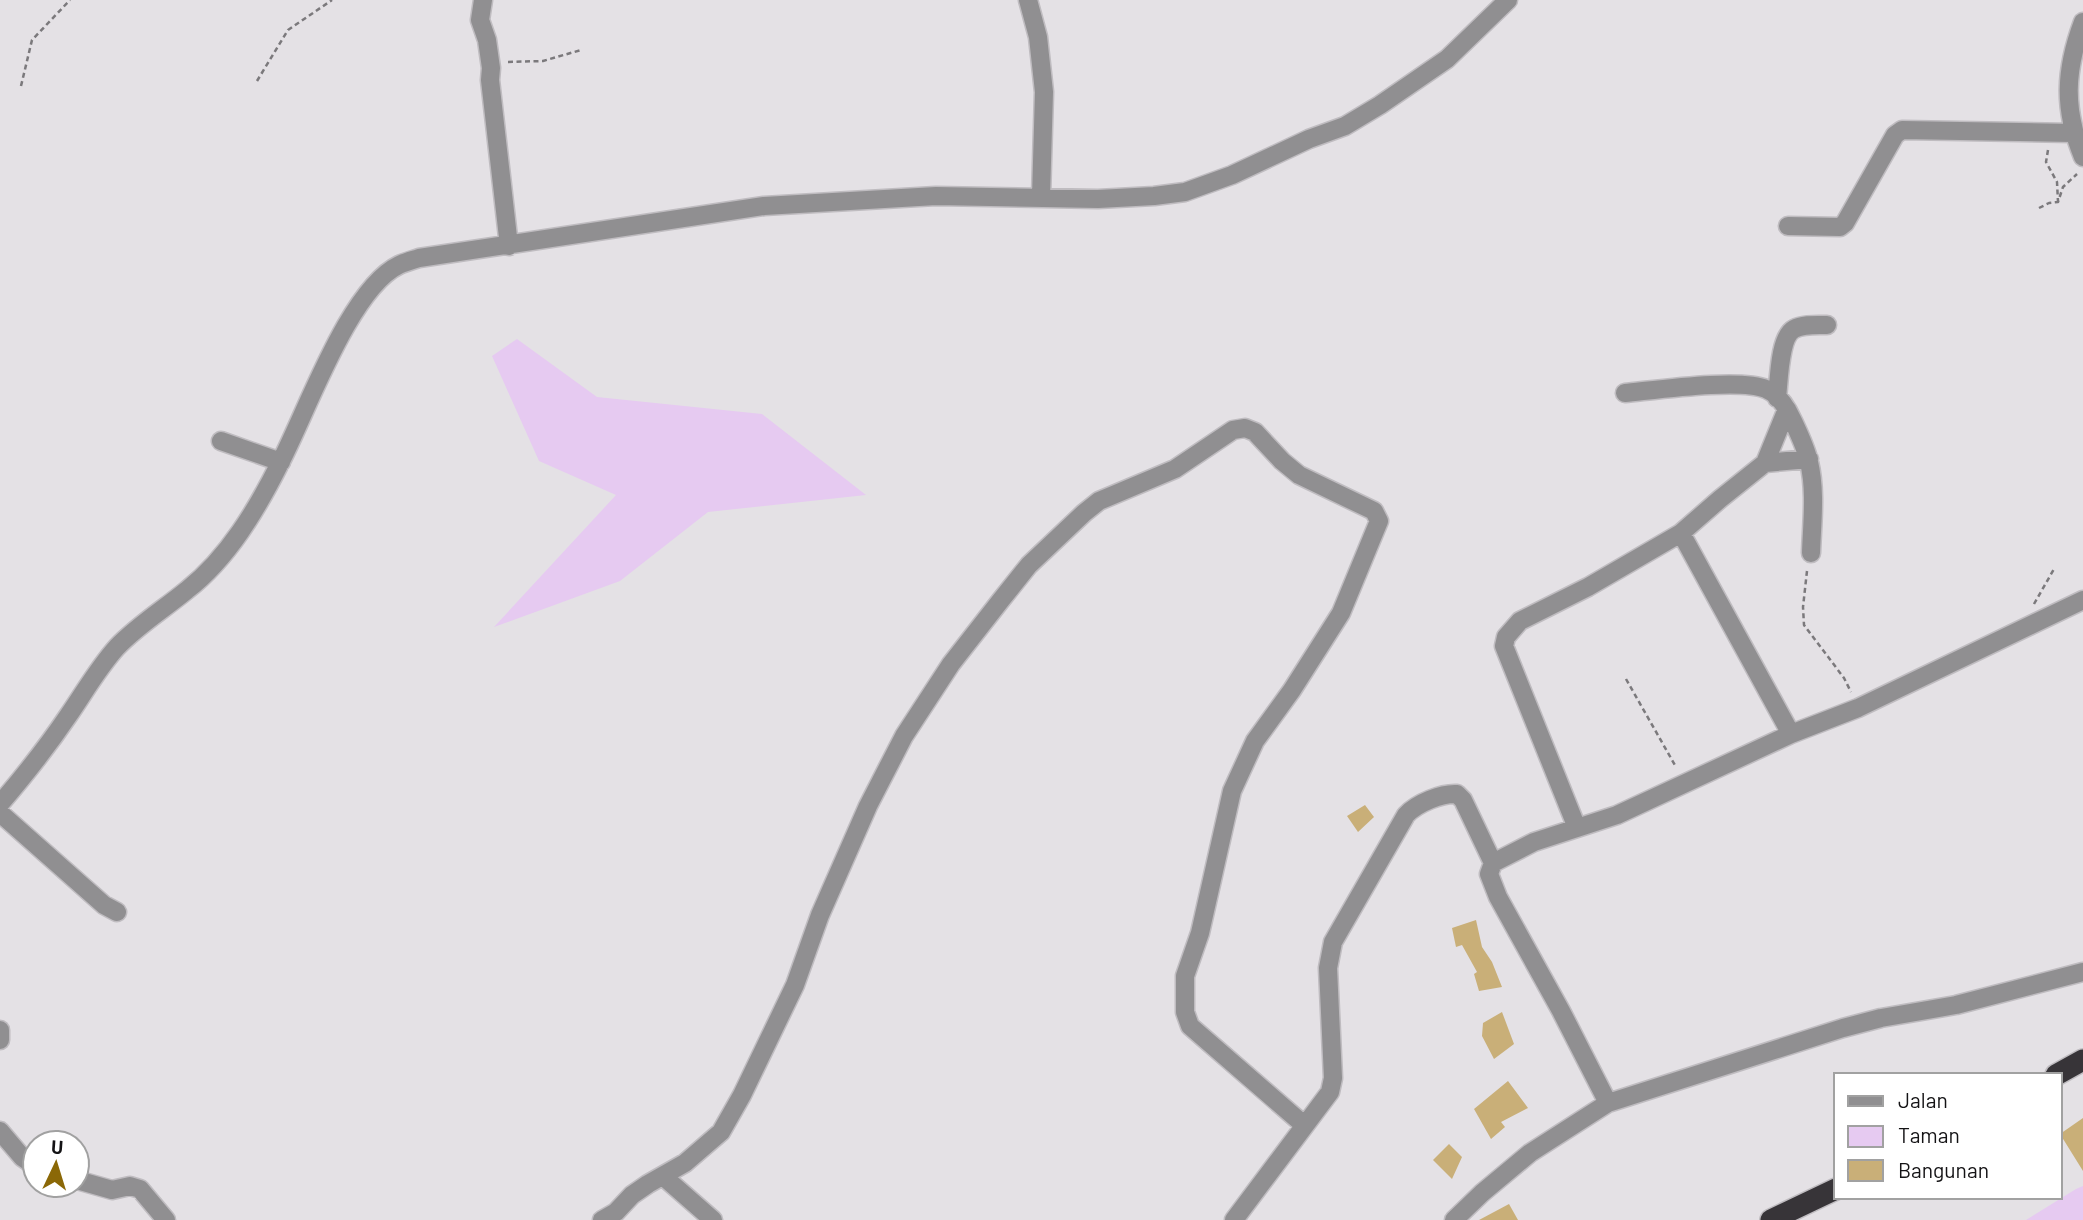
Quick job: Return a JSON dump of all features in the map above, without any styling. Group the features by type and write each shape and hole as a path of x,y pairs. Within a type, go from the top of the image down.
{"highway":[{"path":"2060,1073 2083,1060"},
{"path":"1771,1220 1834,1190"}],"street":[{"path":"484,0 480,20 485,29 491,68 490,80 509,246"},
{"path":"1028,0 1038,37 1044,92 1041,197"},
{"path":"0,804 53,737 118,646 158,611 188,590 219,560 281,462 337,341 365,297 382,277 398,265 419,258 764,206 936,196 1098,199 1185,192 1232,175 1309,139 1345,126 1447,59 1507,0"},
{"path":"2083,22 2072,50 2067,90 2073,133 2083,157"},
{"path":"1788,226 1840,227 1845,223 1895,135 1902,130 2073,133"},
{"path":"1765,463 1782,403 1785,338 1792,329 1807,325 1827,325"},
{"path":"1625,393 1714,385 1746,385 1766,389 1782,403 1809,459 1814,507 1811,554"},
{"path":"602,1220 616,1212 632,1195 695,1155 720,1132 737,1104 795,985 820,915 868,806 904,736 951,664 992,610 1029,565 1092,506 1175,469 1233,430 1245,428 1255,432 1299,475 1374,511 1379,521 1341,613 1245,758 1230,800 1200,933 1185,976 1185,1012 1190,1026 1304,1125"},
{"path":"221,441 281,462"},
{"path":"1577,828 1504,646 1506,636 1520,621 1588,587 1681,533 1765,463 1809,459"},
{"path":"1681,533 1791,734"},
{"path":"1608,1103 1498,897 1489,874 1493,863 1534,842 1617,815 1791,734 1858,708 2083,600"},
{"path":"1234,1220 1332,1086 1328,968 1333,942 1406,815 1414,807 1448,794 1457,794 1463,800 1493,863"},
{"path":"0,813 104,905 117,912"},
{"path":"1454,1220 1530,1153 1608,1103 1843,1028 1881,1018 1956,1005 2083,972"},
{"path":"0,1030 0,1040"},
{"path":"0,1132 21,1156"},
{"path":"664,1177 713,1220"},
{"path":"91,1184 112,1190 130,1186 140,1189 166,1220"}],"path":[{"path":"21,86 32,40 70,0"},
{"path":"257,80 288,30 332,0"},
{"path":"491,68 506,62 543,61 581,50"},
{"path":"2058,202 2057,182 2046,163 2048,150 2052,143 2073,133"},
{"path":"2058,202 2069,179 2083,171"},
{"path":"2039,208 2058,202"},
{"path":"1811,554 1803,607 1804,625 1844,678 1858,708"},
{"path":"2027,627 2033,604 2054,569"},
{"path":"1626,679 1684,783"}],"green space":[{"path":"517,339 597,397 762,414 866,495 708,512 620,581 494,627 616,495 539,461 492,356"},
{"path":"2083,1186 2083,1220 2026,1220 2062,1199"}],"building":[{"path":"1365,805 1374,817 1358,832 1347,816"},
{"path":"1476,920 1482,947 1492,962 1502,987 1479,991 1474,974 1477,972 1462,945 1456,947 1452,928"},
{"path":"1502,1012 1514,1044 1494,1059 1482,1036 1483,1023"},
{"path":"1508,1081 1528,1108 1501,1122 1505,1127 1491,1139 1474,1109"},
{"path":"2083,1118 2083,1171 2062,1137 2062,1133"},
{"path":"1449,1144 1462,1157 1452,1179 1433,1160"},
{"path":"1509,1204 1518,1220 1479,1220"}]}
